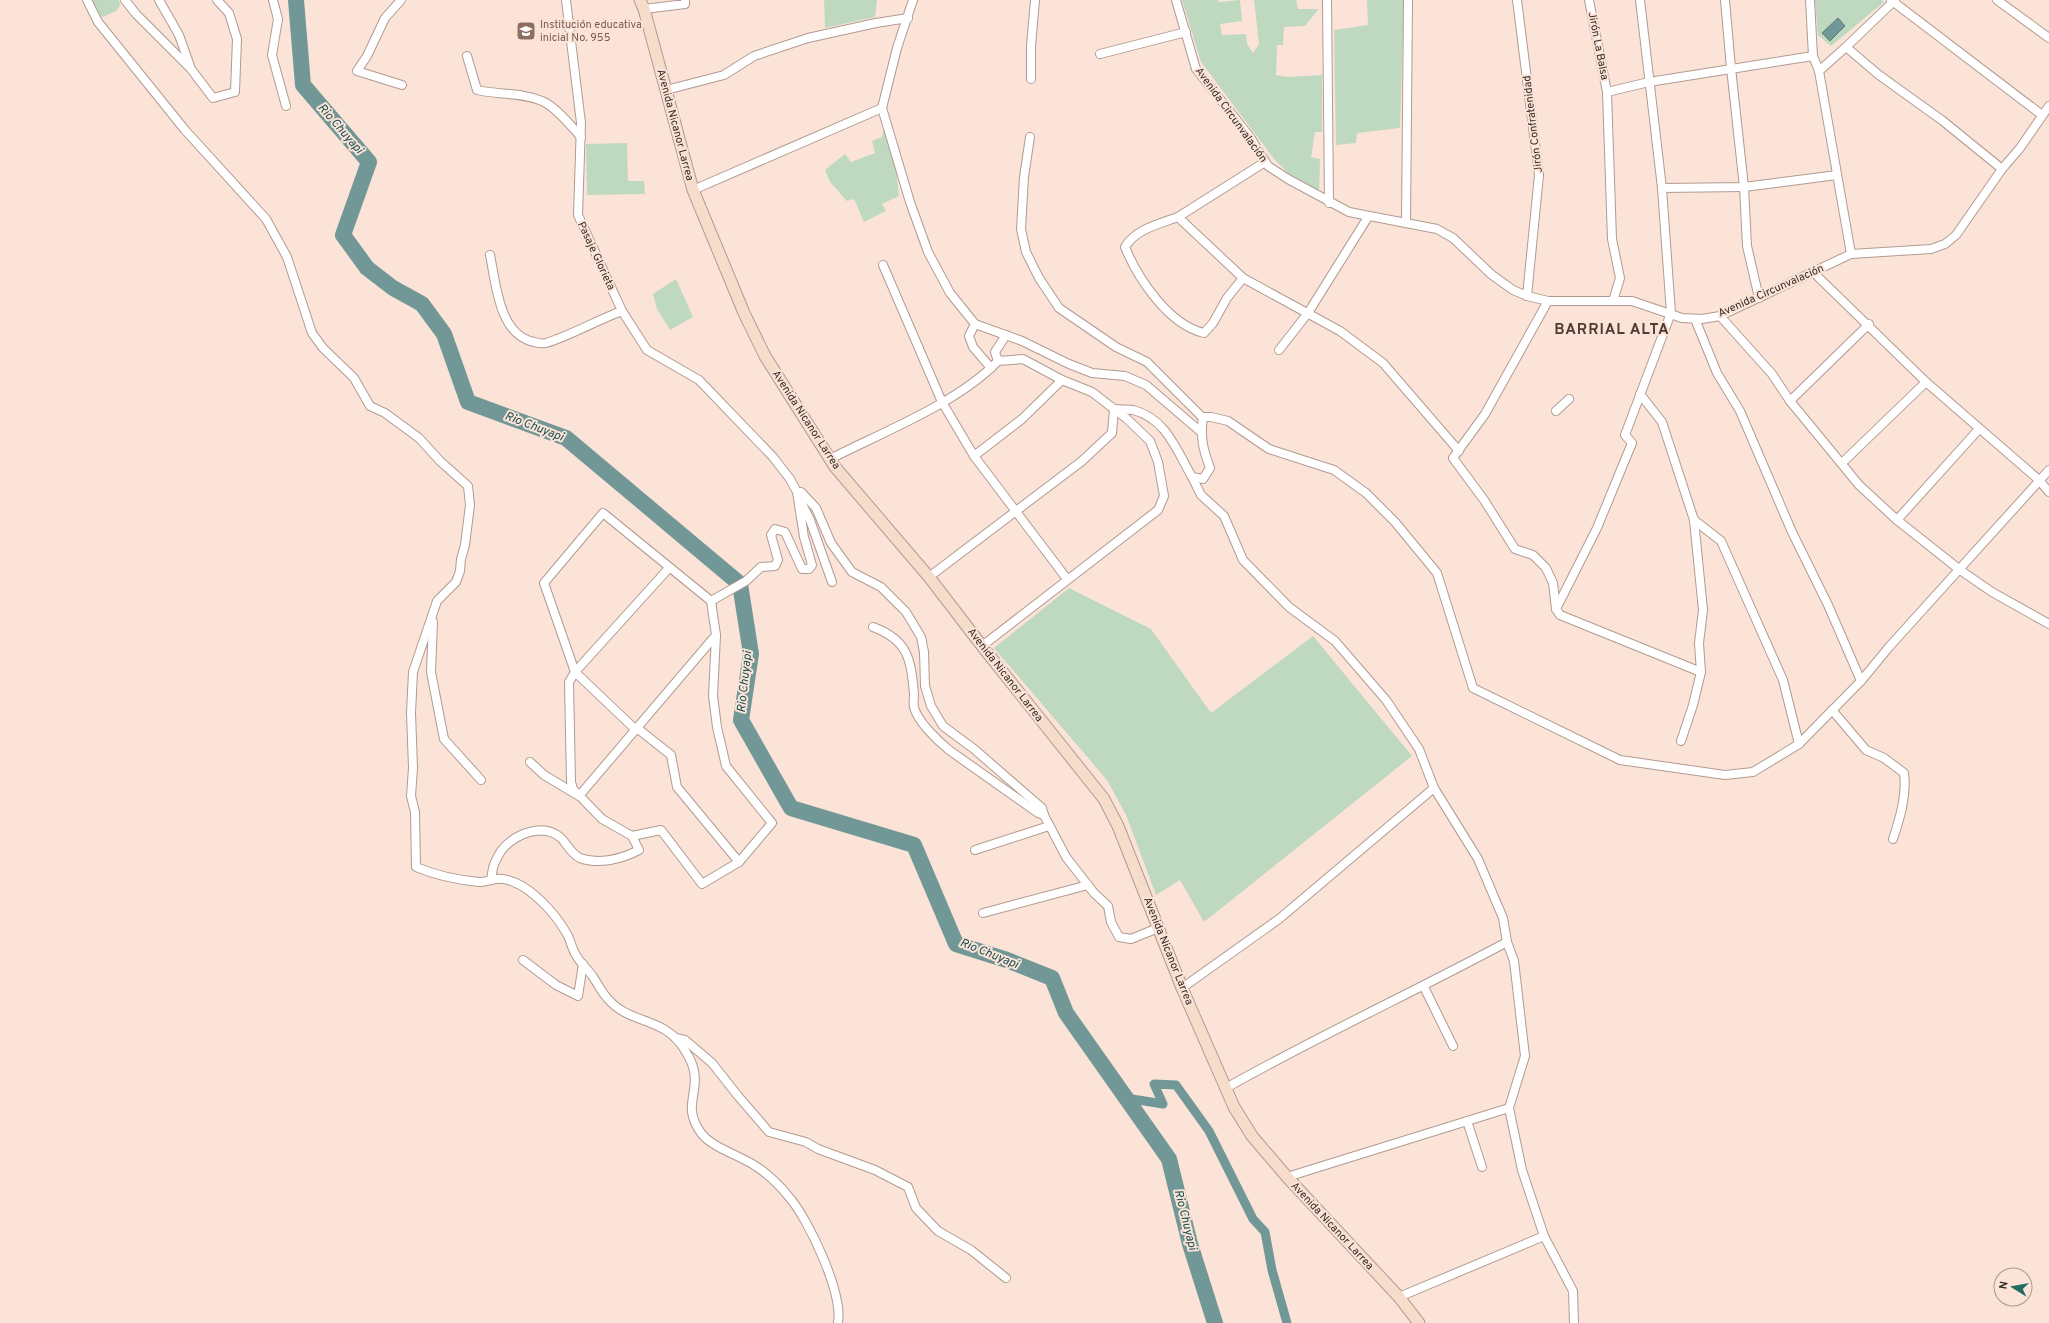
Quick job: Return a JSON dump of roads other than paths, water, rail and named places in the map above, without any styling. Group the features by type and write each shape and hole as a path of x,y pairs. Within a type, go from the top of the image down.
{"main road":[{"name":"Avenida Nicanor Larrea","path":"642,4 693,190 744,314 765,356 830,459 930,577 982,646 1104,799 1118,826 1182,988 1234,1107 1252,1136 1287,1177 1399,1297 1419,1323"}],"street":[{"path":"87,0 98,22 180,124 266,219 287,257 312,333 323,348 354,378 370,406 384,413 419,438 440,461 468,486 470,505 465,546 460,559 460,571 456,582 436,601 413,672 411,713 411,796 415,812 416,867 427,872 466,880 482,882 498,878 509,880 522,886 543,902 568,935 576,956 608,1000 618,1008 660,1026 672,1033 686,1052 694,1071 691,1106 694,1122 703,1135 756,1166 790,1198 798,1209 825,1262 836,1293 839,1317 838,1323"},
{"path":"125,0 136,14 191,69 213,98 235,92 237,39 229,13 217,0"},
{"path":"159,0 179,35 191,69"},
{"path":"273,0 278,19 272,55 286,106"},
{"path":"401,0 385,18 367,56 357,71 402,85"},
{"name":"Pasaje Glorieta","path":"566,0 581,123 578,216 622,311 647,350 698,380 735,415 777,462 797,492"},
{"path":"642,4 685,4 685,0"},
{"path":"913,0 897,48 882,108 910,202 928,252 950,293 975,324 1006,335 1092,373 1125,376 1146,385 1202,432"},
{"path":"1031,79 1031,46 1035,0"},
{"name":"Avenida Circunvalación","path":"1176,0 1196,69 1250,137 1266,162 1288,179 1329,203 1349,212 1368,217 1437,229 1452,238 1492,275 1513,290 1527,296 1548,301 1632,302 1682,318 1702,319 1720,316 1814,273 1851,254 1931,249 1945,244 1956,234 2002,168 2020,148 2049,106"},
{"path":"1327,0 1329,203"},
{"path":"1406,223 1408,0"},
{"name":"Jirón Confratenidad","path":"1517,0 1539,175 1527,296"},
{"name":"Jirón La Balsa","path":"1589,0 1607,92 1612,239 1620,278 1613,301"},
{"path":"1556,609 1598,528 1632,443 1625,436 1671,314 1662,188 1640,0"},
{"path":"1725,0 1744,187 1747,246 1759,298"},
{"path":"1810,0 1813,56 1818,71 1851,254"},
{"path":"1997,0 2049,38"},
{"path":"1818,71 1846,47 1893,1 2042,115"},
{"path":"666,90 724,75 754,56 808,38 908,18"},
{"path":"1100,54 1186,32"},
{"path":"1846,47 1879,75 1943,121 2002,168"},
{"path":"467,56 477,90 522,96 542,101 550,105 581,137"},
{"path":"1607,92 1649,82 1813,56"},
{"path":"693,190 882,108"},
{"path":"1030,137 1024,177 1021,228 1026,252 1039,278 1059,308 1116,347 1147,362 1203,418 1202,447 1210,468 1203,479 1192,477"},
{"path":"1243,278 1227,298 1213,323 1204,333 1183,325 1174,316 1142,281 1133,266 1125,247 1131,237 1149,227 1178,217 1266,162"},
{"path":"1662,188 1744,187 1837,175"},
{"path":"1178,217 1243,278 1340,331 1383,363 1459,451"},
{"path":"1279,350 1308,313 1368,217"},
{"path":"490,256 496,285 507,321 516,334 527,340 545,344 622,311"},
{"path":"883,265 942,402 974,456 1014,511 1068,579"},
{"path":"1814,273 1926,382 2039,480 2049,492"},
{"path":"1548,301 1485,414 1453,458 1484,500 1516,549 1533,555 1546,568 1553,583 1556,609 1560,615 1701,672"},
{"path":"1720,316 1772,374 1790,400 1859,485 1897,520 1960,570 1992,592 2049,624"},
{"path":"1695,319 1717,373 1740,411 1792,532 1828,606 1861,681"},
{"path":"975,324 969,336 973,347 991,368"},
{"path":"1790,400 1868,324"},
{"path":"998,360 995,352 1006,335"},
{"path":"830,459 942,402 984,375 998,360 1023,359 1062,380 1092,392 1126,418 1150,441 1158,462 1164,496 1158,510 982,646"},
{"path":"974,456 1022,418 1062,380"},
{"path":"1842,463 1926,382"},
{"path":"1640,394 1662,422 1694,520 1703,610 1699,643 1701,672 1693,705 1681,742"},
{"path":"1556,411 1569,399"},
{"path":"1114,410 1133,410 1155,420 1172,440 1201,495 1224,516 1243,560 1289,607 1335,642 1386,700 1419,749 1434,788 1478,859 1503,918 1507,942 1514,961 1525,1056 1509,1108 1522,1170 1544,1236 1573,1291 1574,1323"},
{"path":"930,577 949,564 1014,511 1082,461 1112,433 1114,410"},
{"path":"1203,418 1211,417 1228,421 1269,450 1334,470 1366,493 1395,522 1437,573 1473,688 1620,760 1725,775 1753,772 1800,744 1861,681 1889,647 2049,470"},
{"path":"1897,520 1979,429"},
{"path":"711,601 746,580 761,567 775,566 778,560 771,535 775,529 785,532 802,569 809,568 812,565 804,538 797,492"},
{"path":"797,492 810,520 832,582"},
{"path":"797,492 801,492 816,508 831,544 852,572 881,587 906,612 921,637 924,652 925,686 931,706 943,726 974,749 1042,808 1049,826 1066,857 1108,906 1111,922 1119,937 1131,939 1158,928"},
{"path":"632,836 661,830 702,884 739,862 772,823 726,766 717,727 713,696 716,635 711,601 603,513 544,583 575,672 636,729 671,755 677,787 739,862"},
{"path":"1694,520 1722,541 1783,680 1800,744"},
{"path":"491,880 493,868 502,851 515,838 535,830 550,832 561,838 578,858 596,861 625,857 639,850 632,836 602,819 573,789 571,782 569,682 575,672 669,568"},
{"path":"433,613 431,672 444,739 480,780"},
{"path":"872,627 886,632 898,640 909,656 914,707 919,718 938,741 1038,813 1044,815"},
{"path":"579,796 716,635"},
{"path":"1832,710 1866,750 1884,758 1904,773 1905,784 1900,817 1893,839"},
{"path":"530,762 544,775 579,796"},
{"path":"1182,988 1279,919 1434,788"},
{"path":"975,850 1049,826"},
{"path":"983,913 1088,884"},
{"path":"1226,1088 1336,1029 1424,987 1507,942"},
{"path":"523,960 556,985 578,996 583,964"},
{"path":"1424,987 1454,1046"},
{"path":"676,1038 685,1040 712,1063 769,1132 806,1142 818,1149 875,1170 908,1187 916,1208 938,1231 971,1250 1006,1278"},
{"path":"1287,1177 1509,1108"},
{"path":"1467,1121 1482,1167"},
{"path":"1399,1297 1544,1236"}],"water":[{"path":"1838,18 1845,26 1830,41 1822,33"}],"waterway":[{"name":"Rio Chuyapi","path":"296,0 303,85 369,162 343,235 367,268 393,288 422,304 444,334 468,402 566,438 740,584 751,654 741,720 791,808 914,845 956,944 1007,960 1052,978 1066,1013 1169,1159 1190,1244 1215,1323"},
{"path":"1126,1098 1163,1104 1154,1084 1176,1085 1209,1131 1253,1219 1265,1232 1272,1270 1287,1323"}],"place":[{"name":"Institución educativa inicial No. 955","path":"526,31"}],"district":[{"name":"BARRIAL ALTA","path":"1612,330"}]}
